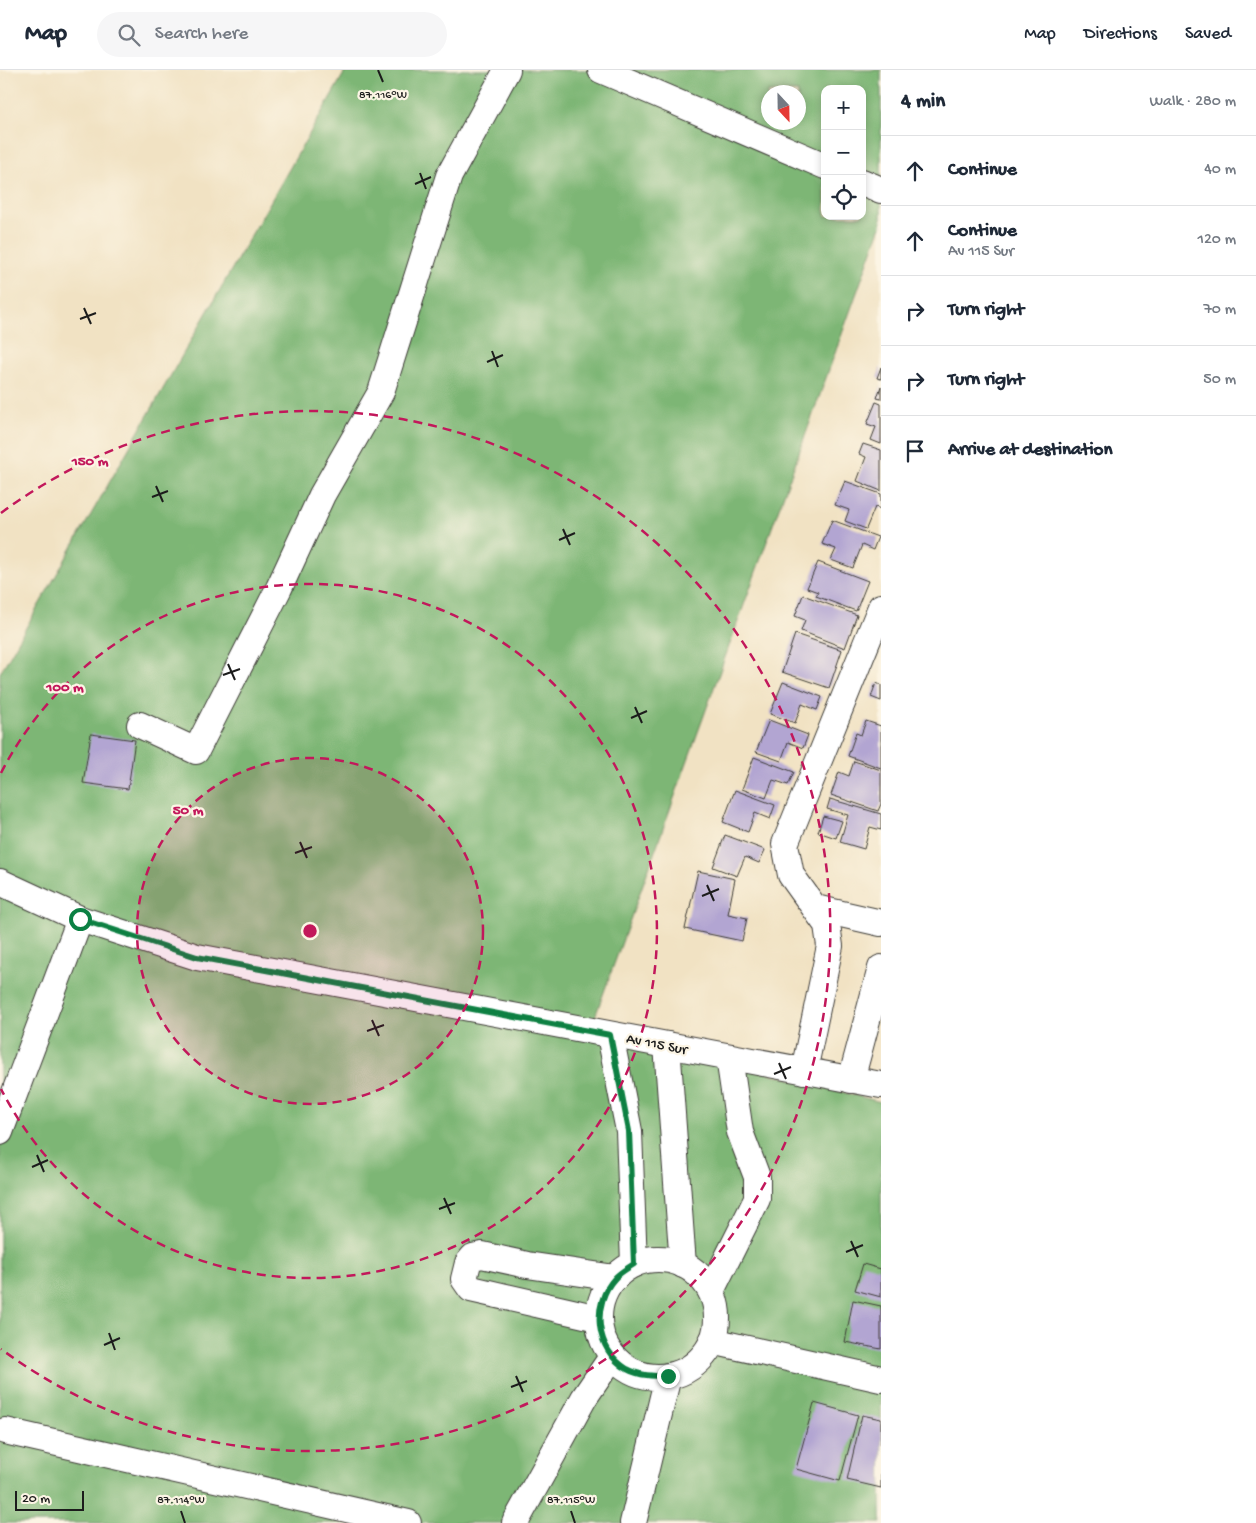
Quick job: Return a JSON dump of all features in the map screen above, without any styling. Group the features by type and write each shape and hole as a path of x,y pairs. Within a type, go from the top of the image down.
{"street":[{"path":"140,725 196,751 279,588 322,495 381,392 449,176 507,70"},
{"path":"602,70 821,164"},
{"path":"866,184 881,190"},
{"path":"804,1071 830,946 827,925 791,875 785,844 881,607"},
{"name":"Av 115 Sur","path":"0,882 80,919 197,957 881,1085"},
{"path":"815,908 881,923"},
{"path":"0,1132 80,919"},
{"path":"851,1080 881,968"},
{"path":"598,1318 471,1289 464,1279 468,1263 473,1257 482,1255 527,1265 625,1271 650,1260 667,1259 683,1264 700,1276 711,1292 717,1315 712,1341 704,1355 688,1369 668,1376 646,1376 626,1368 612,1357 601,1335 598,1318 604,1297 625,1271 629,1131 610,1035"},
{"path":"667,1045 683,1264"},
{"path":"711,1292 757,1199 757,1177 740,1132 729,1057"},
{"path":"518,1299 527,1265"},
{"path":"712,1341 881,1379"},
{"path":"515,1523 584,1398 612,1357"},
{"path":"633,1523 668,1376"},
{"path":"5,1430 408,1523"}],"green space":[{"path":"346,70 881,70 881,226 591,1028 881,1102 881,1523 0,1523 0,673"}],"building":[{"path":"881,367 881,379 877,378"},
{"path":"881,386 881,399 877,398"},
{"path":"876,402 881,404 881,444 871,440 876,427 867,424"},
{"path":"863,444 881,450 881,491 857,481 866,457 859,454"},
{"path":"845,481 881,494 881,509 875,507 866,529 845,521 849,510 835,505"},
{"path":"832,520 878,537 873,550 862,545 853,568 831,560 836,549 822,544"},
{"path":"818,562 868,581 856,611 816,596 818,592 807,588"},
{"path":"803,595 857,615 845,648 801,631 805,620 795,616"},
{"path":"795,634 842,650 829,688 782,672"},
{"path":"783,682 822,697 817,710 802,704 795,723 770,714"},
{"path":"876,683 881,685 881,701 871,697"},
{"path":"769,720 808,735 803,748 788,742 781,761 756,752"},
{"path":"866,721 881,726 881,768 848,756 856,733 861,735"},
{"path":"91,734 135,740 128,789 83,783"},
{"path":"754,757 794,772 788,785 773,780 766,798 742,789"},
{"path":"854,761 881,770 881,804 878,811 831,795 839,772 849,776"},
{"path":"735,790 775,805 770,819 755,813 748,832 723,822"},
{"path":"830,799 881,814 881,830 870,827 864,849 840,842 848,815 827,809"},
{"path":"823,816 842,821 836,838 818,832"},
{"path":"725,835 765,850 759,863 745,857 737,876 713,867"},
{"path":"698,871 735,879 728,914 747,918 742,941 685,929"},
{"path":"863,1264 881,1269 881,1297 855,1290"},
{"path":"853,1300 881,1306 881,1349 845,1342"},
{"path":"814,1403 858,1415 840,1481 796,1469"},
{"path":"862,1415 881,1419 881,1488 847,1480"}],"route":[{"path":"80,919 197,957 610,1035 629,1131 634,1264 615,1278 604,1297 598,1318 601,1335 612,1357 626,1368 646,1376 668,1376"}]}
